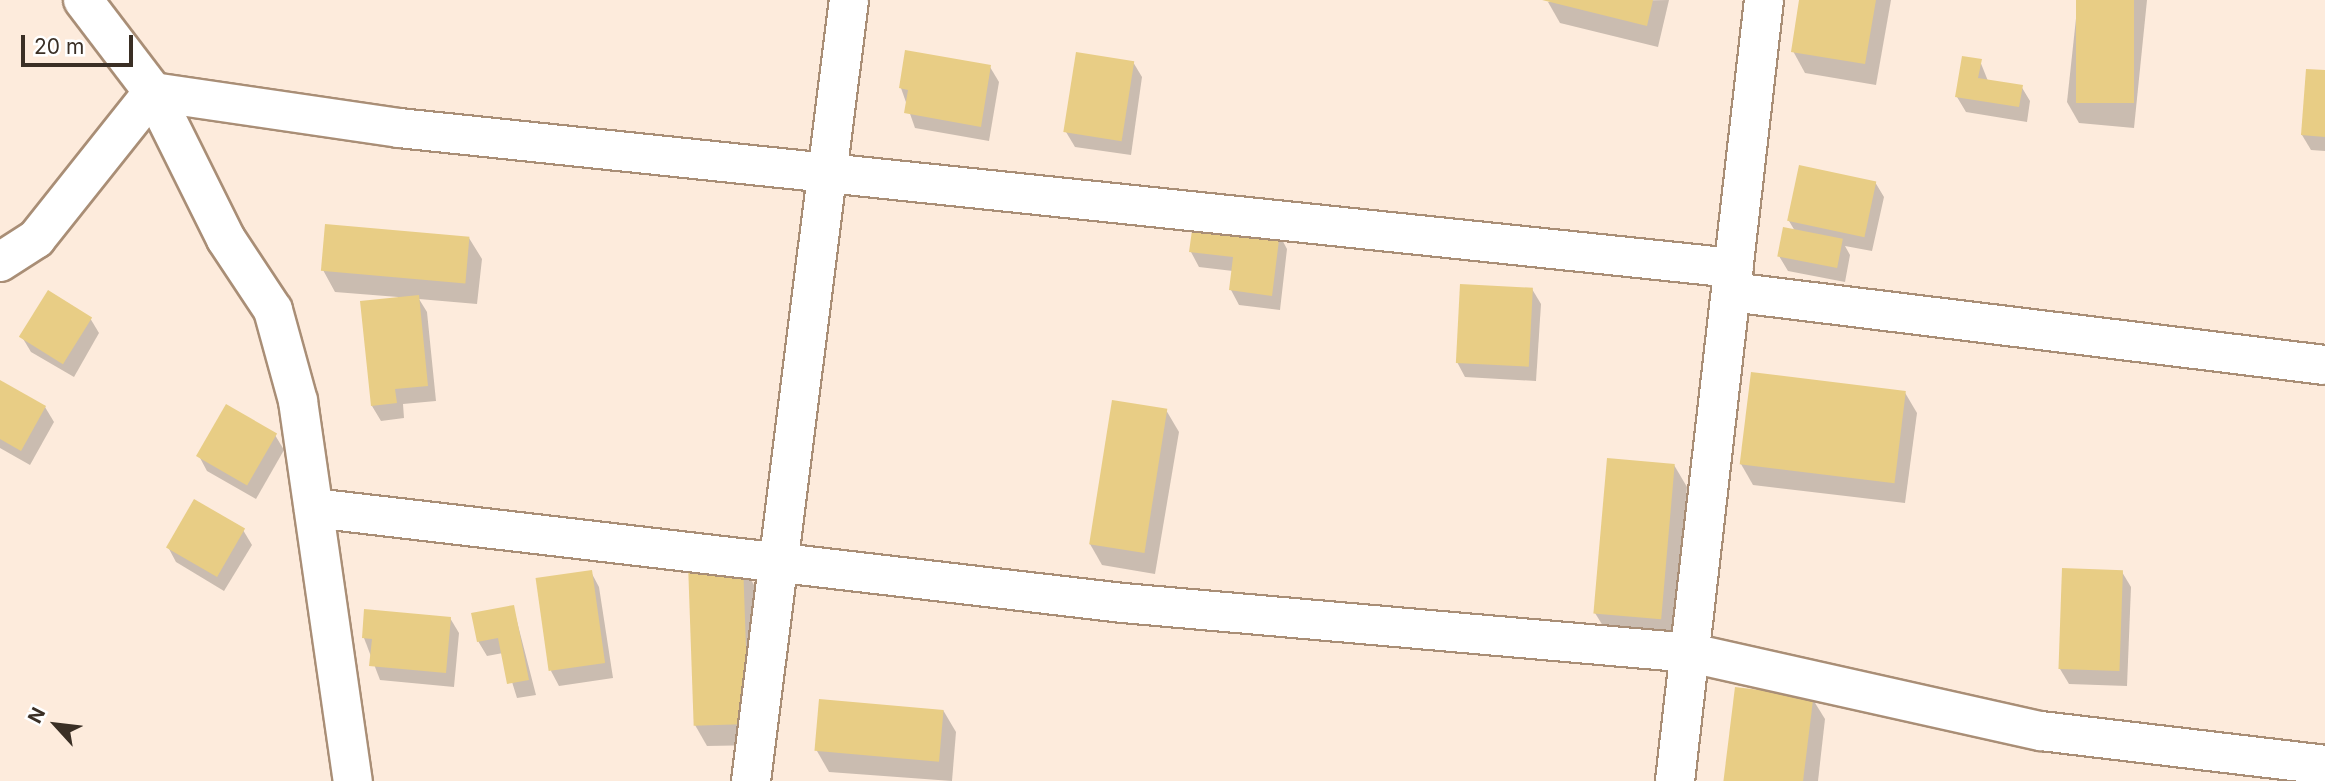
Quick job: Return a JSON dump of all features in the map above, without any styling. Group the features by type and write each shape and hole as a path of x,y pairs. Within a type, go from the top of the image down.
{"street":[{"path":"83,0 153,92 226,239 273,310 298,401 353,781"},
{"path":"751,781 779,566 823,171 849,0"},
{"path":"1675,781 1764,0"},
{"path":"153,92 399,128 823,171 1733,280 2325,365"},
{"path":"0,262 36,239 153,92"},
{"path":"314,508 779,566 1691,653 2041,731 2325,765"}],"building":[{"path":"1542,0 1653,0 1647,26"},
{"path":"1799,0 1876,0 1865,64 1791,52"},
{"path":"2076,0 2134,0 2134,103 2076,103"},
{"path":"905,50 991,65 981,127 904,113 908,90 899,88"},
{"path":"1076,52 1134,61 1122,141 1063,132"},
{"path":"1962,56 1982,59 1978,78 2023,85 2019,107 1955,97"},
{"path":"2306,69 2325,70 2325,137 2301,135"},
{"path":"1799,165 1876,181 1864,237 1787,221"},
{"path":"1193,223 1280,232 1272,296 1229,290 1233,257 1189,252"},
{"path":"325,224 469,237 465,283 321,271"},
{"path":"1783,227 1843,239 1837,268 1777,256"},
{"path":"1460,284 1533,288 1529,367 1456,363"},
{"path":"48,290 92,318 63,364 19,337"},
{"path":"419,295 428,386 395,389 397,403 371,406 360,301"},
{"path":"1751,372 1906,391 1895,483 1740,464"},
{"path":"0,380 46,406 21,451 0,439"},
{"path":"1112,400 1167,409 1144,553 1089,544"},
{"path":"226,404 277,433 247,485 196,456"},
{"path":"1607,458 1675,464 1661,619 1593,613"},
{"path":"194,499 245,528 217,577 166,547"},
{"path":"743,562 749,724 694,726 688,564"},
{"path":"2062,568 2123,570 2119,671 2058,669"},
{"path":"592,570 605,663 549,671 536,578"},
{"path":"514,605 529,680 507,684 498,638 477,642 471,613"},
{"path":"364,609 451,617 446,673 369,666 372,639 362,638"},
{"path":"1735,687 1813,697 1803,781 1723,781"},
{"path":"819,699 944,710 939,762 814,751"}]}
